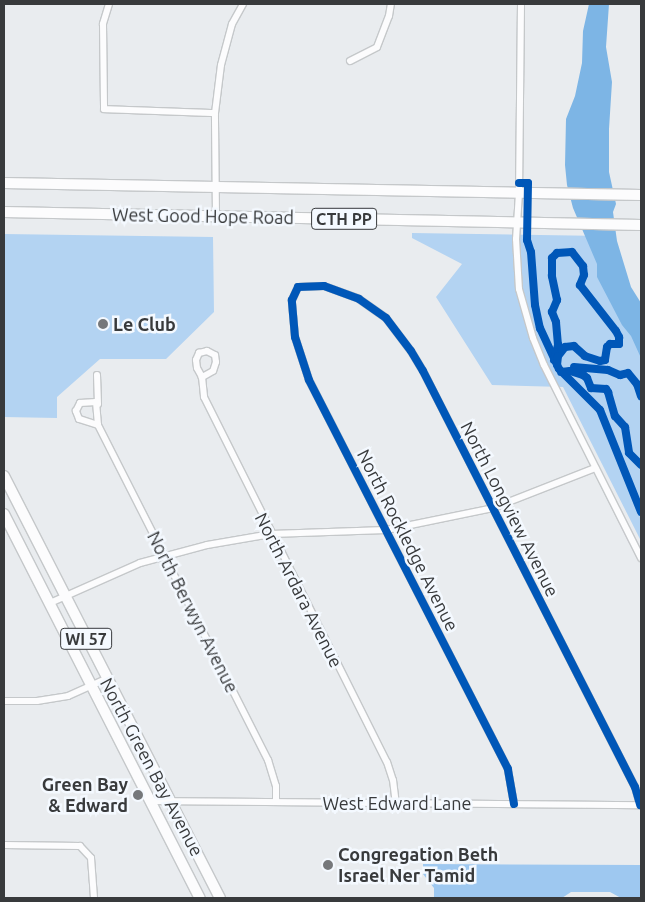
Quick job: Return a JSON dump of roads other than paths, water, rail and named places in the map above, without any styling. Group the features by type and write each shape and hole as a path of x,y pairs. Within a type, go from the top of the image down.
{"main road":[{"name":"West Good Hope Road","path":"4,183 641,195"},
{"name":"West Good Hope Road","path":"4,212 641,225"},
{"name":"North Green Bay Avenue","path":"4,476 106,679 220,898"},
{"name":"North Green Bay Avenue","path":"4,514 200,898"}],"street":[{"path":"109,4 103,24 104,109 215,112"},
{"path":"216,216 215,112 221,65 232,24 243,4"},
{"path":"350,61 378,47 389,16 391,4"},
{"path":"521,4 519,193 516,222 516,266 526,316 544,365 641,558"},
{"name":"North Longview Avenue","path":"298,287 324,286 375,308 386,318 423,371 635,786 641,805"},
{"name":"North Rockledge Avenue","path":"298,287 292,300 293,322 295,338 303,366 508,769 514,804"},
{"name":"North Berwyn Avenue","path":"98,375 98,425 268,760 276,786 276,802"},
{"name":"North Ardara Avenue","path":"202,377 201,388 210,413 387,762 393,780 396,803"},
{"path":"98,406 92,400 84,401 78,405 76,411 79,419 98,425"},
{"path":"50,603 103,577 164,556 216,543 272,534 386,530 493,508 595,468"},
{"path":"4,701 51,700 68,696 106,679"},
{"name":"West Edward Lane","path":"152,801 641,805"},
{"path":"4,845 80,846 91,858 94,898"}],"place":[{"name":"Le Club","path":"103,324"},
{"name":"Green Bay & Edward","path":"138,795"},
{"name":"Congregation Beth Israel Ner Tamid","path":"328,865"}]}
